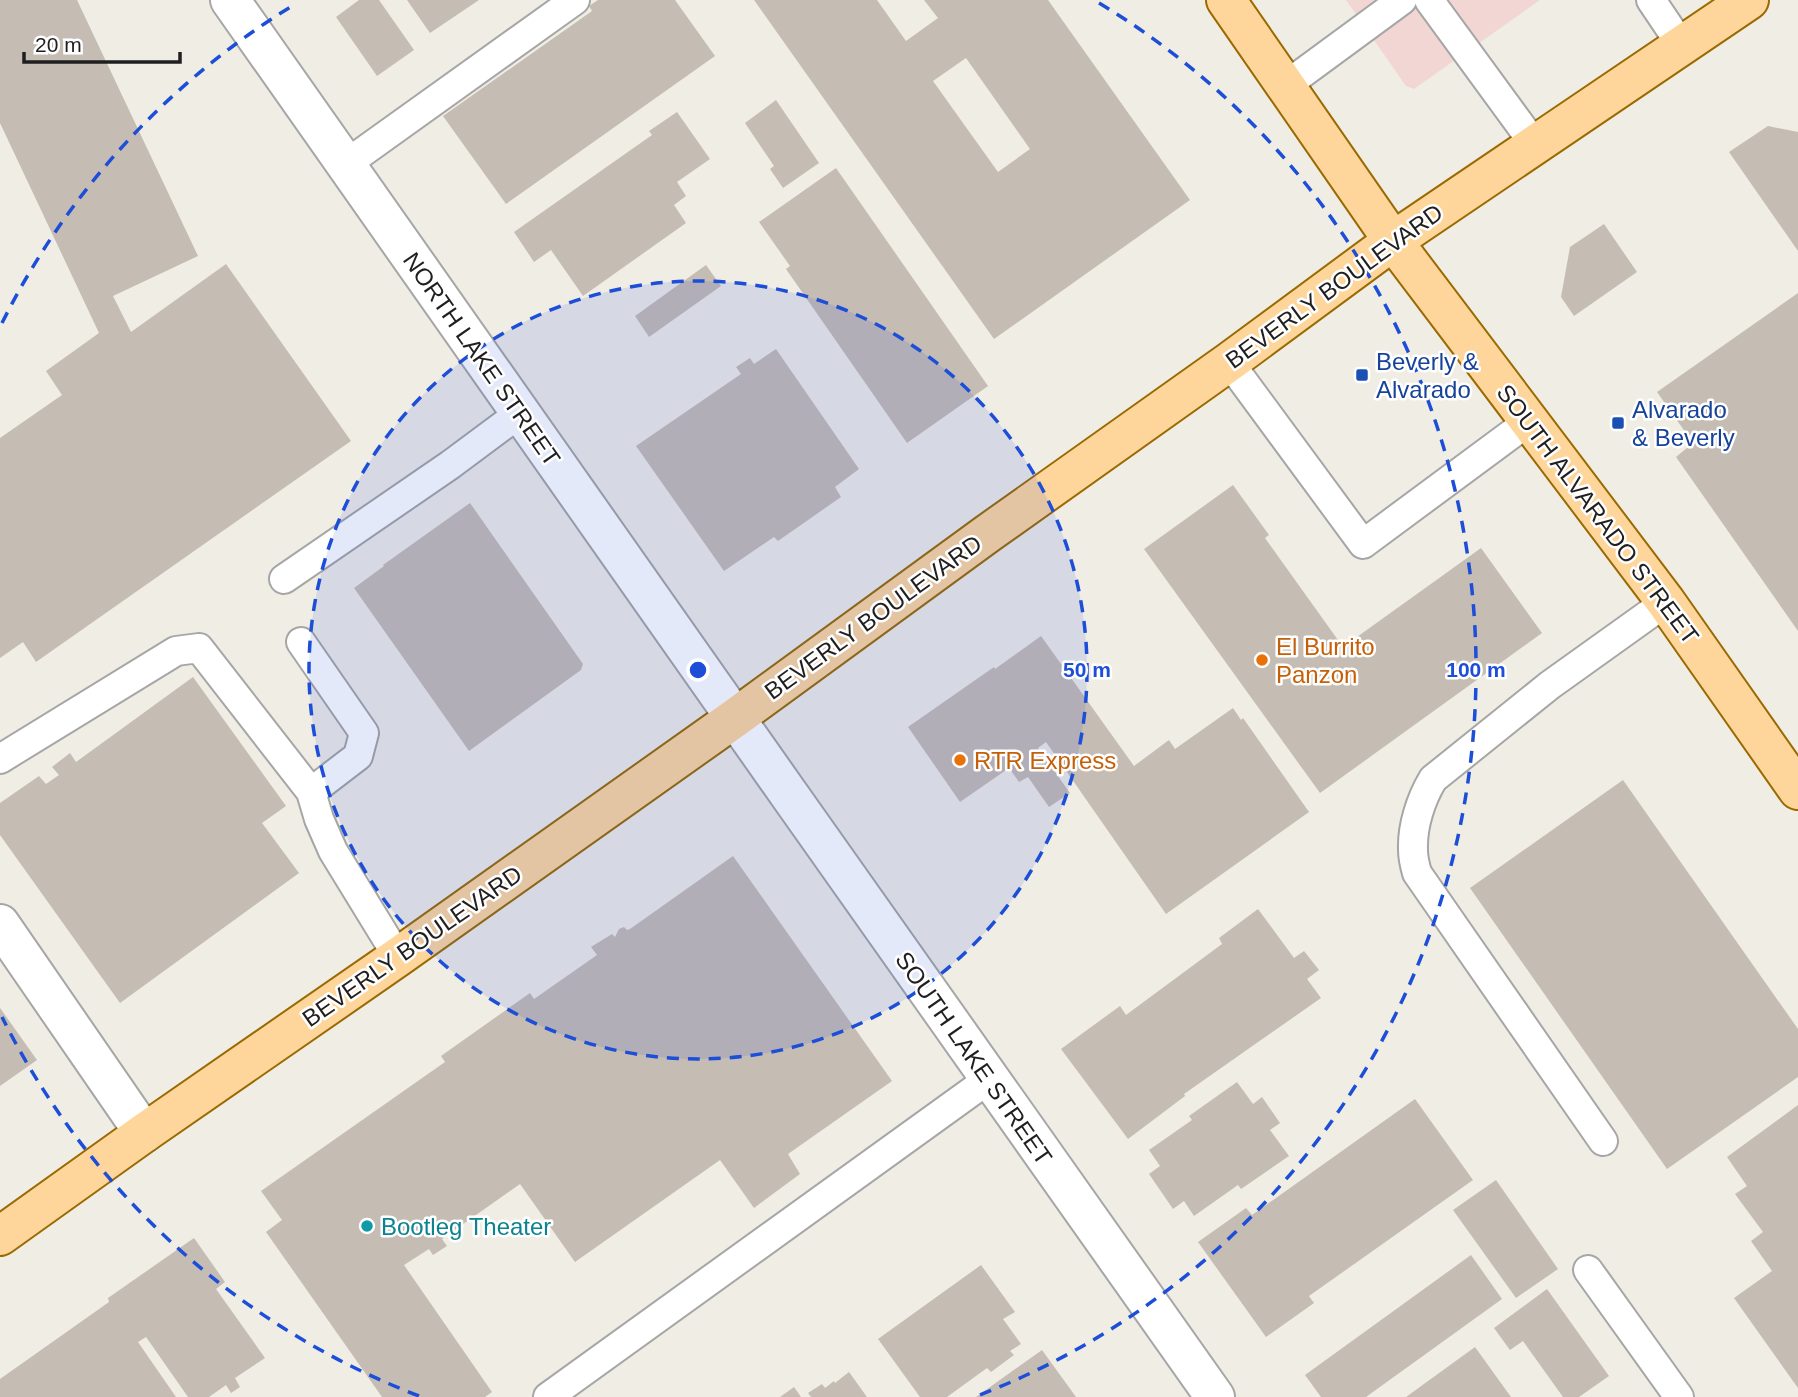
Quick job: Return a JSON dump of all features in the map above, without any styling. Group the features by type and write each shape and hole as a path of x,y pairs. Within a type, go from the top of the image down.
{"main road":[{"name":"SOUTH ALVARADO STREET","path":"1226,0 1393,241 1666,602 1798,790"},
{"name":"BEVERLY BOULEVARD","path":"0,1236 735,718 1393,241 1749,0"}],"street":[{"name":"NORTH LAKE STREET","path":"230,0 735,718"},
{"name":"SOUTH LAKE STREET","path":"735,718 1215,1397"},
{"path":"0,924 144,1133"}],"lane":[{"path":"346,164 575,0"},
{"path":"1285,86 1402,0"},
{"path":"1429,0 1535,145"},
{"path":"1651,0 1682,46"},
{"path":"1228,362 1363,544 1529,421"},
{"path":"284,579 450,465 520,413"},
{"path":"1603,1141 1417,873 1413,851 1418,811 1433,779 1550,685 1666,602"},
{"path":"301,642 364,733 358,756 311,792"},
{"path":"0,759 176,651 199,648 311,792 333,851 398,957"},
{"path":"548,1397 989,1079"},
{"path":"1588,1269 1679,1397"}],"shaded area":[{"path":"1346,0 1540,0 1414,89 1406,86"}],"building":[{"path":"0,0 77,0 198,256 113,296 131,332 226,264 351,441 36,662 23,642 0,658 0,438 62,395 46,371 99,333 0,123"},
{"path":"359,0 379,0 414,50 377,76 336,17"},
{"path":"407,0 479,0 430,33"},
{"path":"598,0 675,0 715,56 506,204 443,116 592,11 589,6"},
{"path":"754,0 877,0 906,41 938,18 924,0 1048,0 1190,200 994,339","holes":["966,58 1030,149 998,172 933,81"]},
{"path":"776,100 819,163 783,188 770,169 774,166 745,123"},
{"path":"677,112 710,159 677,182 686,196 674,205 686,223 583,296 551,250 534,262 514,232 652,135 649,131"},
{"path":"1768,126 1798,132 1798,251 1729,152"},
{"path":"836,168 988,386 907,443 786,269 790,266 759,222"},
{"path":"1604,224 1637,272 1574,316 1561,297 1570,247"},
{"path":"706,265 721,286 649,337 635,316"},
{"path":"1798,293 1798,631 1676,457 1693,443 1657,392"},
{"path":"776,349 859,469 835,487 841,497 778,541 774,537 724,571 636,446 741,374 736,367 750,358 754,364"},
{"path":"1233,485 1269,535 1265,538 1343,647 1481,548 1542,633 1320,793 1144,549"},
{"path":"470,503 583,664 581,670 469,751 354,588"},
{"path":"1041,636 1134,766 1169,740 1175,749 1233,708 1241,720 1243,718 1309,812 1166,914 1046,742 1038,748 1070,793 1049,807 1028,777 1019,782 1009,768 960,802 908,727"},
{"path":"193,677 286,806 262,823 299,873 120,1003 0,835 0,803 39,776 46,784 59,775 52,767 70,753 76,762"},
{"path":"1623,780 1798,1029 1798,1077 1667,1169 1470,888"},
{"path":"733,856 892,1081 788,1154 800,1174 754,1208 720,1160 575,1262 520,1184 442,1239 447,1246 433,1255 429,1249 404,1265 492,1392 485,1397 382,1397 266,1232 282,1220 261,1191 445,1062 441,1056 530,993 534,999 597,955 591,947 612,934 615,937 619,929 630,929"},
{"path":"1258,909 1294,958 1304,951 1319,970 1307,979 1321,998 1184,1094 1185,1096 1128,1139 1061,1049 1120,1006 1126,1015 1222,944 1219,938"},
{"path":"0,1008 37,1060 0,1086"},
{"path":"1237,1082 1253,1104 1262,1097 1280,1123 1270,1130 1289,1156 1241,1189 1238,1185 1194,1216 1184,1201 1173,1209 1149,1174 1160,1166 1149,1150 1192,1120 1189,1116"},
{"path":"1415,1099 1473,1180 1309,1296 1314,1303 1266,1337 1198,1242 1246,1208 1252,1215"},
{"path":"1798,1105 1798,1388 1734,1298 1772,1271 1751,1241 1763,1232 1735,1194 1747,1186 1727,1157"},
{"path":"1496,1180 1558,1269 1516,1298 1453,1210"},
{"path":"194,1238 225,1282 216,1289 265,1358 235,1378 240,1387 231,1393 226,1385 209,1397 188,1397 146,1337 138,1342 176,1397 0,1397 0,1379"},
{"path":"1471,1255 1502,1299 1366,1397 1321,1397 1305,1375"},
{"path":"981,1265 1015,1312 1003,1319 1021,1344 1010,1351 1014,1355 991,1372 987,1368 947,1397 920,1397 878,1339"},
{"path":"1547,1289 1609,1376 1579,1397 1563,1397 1523,1341 1510,1350 1494,1328"},
{"path":"1475,1347 1511,1397 1406,1397"},
{"path":"1042,1350 1076,1397 976,1397"},
{"path":"849,1372 867,1397 811,1397 808,1393 822,1384 825,1388 834,1381 835,1383"},
{"path":"794,1387 801,1397 780,1397"}],"place":[{"name":"Beverly & Alvarado","path":"1362,375"},
{"name":"Alvarado & Beverly","path":"1618,423"},
{"name":"El Burrito Panzon","path":"1262,660"},
{"name":"RTR Express","path":"960,760"},
{"name":"Bootleg Theater","path":"367,1226"}]}
